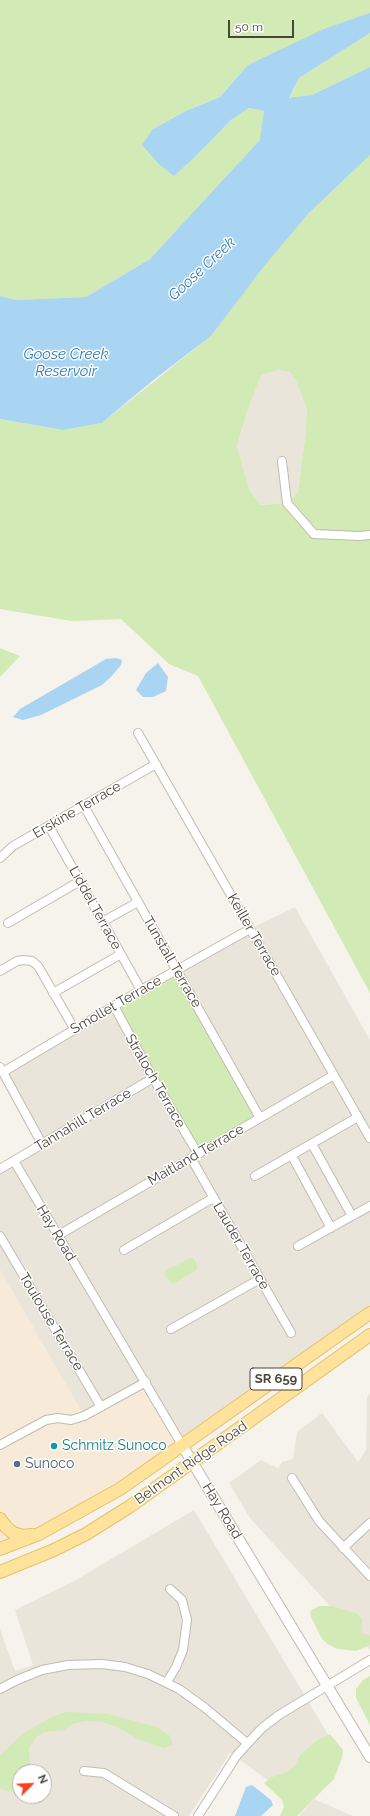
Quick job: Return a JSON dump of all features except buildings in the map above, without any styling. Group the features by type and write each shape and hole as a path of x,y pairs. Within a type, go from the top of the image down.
{"main road":[{"name":"Belmont Ridge Road","path":"0,1548 39,1534 120,1489 370,1313"},
{"name":"Belmont Ridge Road","path":"0,1572 54,1550 86,1534 129,1507 370,1335"},
{"path":"0,1519 6,1527 22,1536 39,1534"}],"street":[{"path":"282,461 287,503 314,534 370,535"},
{"name":"Keiller Terrace","path":"138,733 370,1138"},
{"name":"Erskine Terrace","path":"0,858 13,846 156,764"},
{"name":"Tunstall Terrace","path":"84,806 260,1118"},
{"name":"Liddel Terrace","path":"49,826 141,990"},
{"path":"8,923 80,881"},
{"path":"102,922 138,902"},
{"name":"Smollet Terrace","path":"1,1070 250,929"},
{"path":"54,993 121,954"},
{"path":"0,971 17,961 32,961 38,966 74,1030"},
{"name":"Straloch Terrace","path":"114,1006 194,1156"},
{"path":"1,1070 42,1144"},
{"name":"Maitland Terrace","path":"57,1236 334,1076"},
{"name":"Tannahill Terrace","path":"0,1169 153,1078"},
{"path":"254,1176 292,1156 358,1117"},
{"path":"312,1144 352,1216"},
{"name":"Lauder Terrace","path":"194,1156 214,1198 291,1333"},
{"path":"292,1156 331,1228"},
{"name":"Hay Road","path":"14,1161 57,1236 370,1757"},
{"path":"124,1250 214,1198"},
{"path":"298,1246 370,1206"},
{"name":"Toulouse Terrace","path":"0,1236 101,1408"},
{"path":"172,1329 260,1279"},
{"path":"0,1445 46,1420 75,1419 101,1408 146,1382"},
{"path":"292,1478 319,1520 370,1576"},
{"path":"343,1548 370,1523"},
{"path":"167,1682 176,1667 182,1650 187,1620 182,1600 170,1589"},
{"path":"198,1816 229,1767 247,1743 279,1715 328,1687 370,1660"},
{"path":"0,1689 42,1670 79,1664 102,1664 125,1667 167,1682 204,1707 247,1743"},
{"path":"84,1771 104,1773 174,1816"}],"shaded area":[{"path":"278,370 290,372 296,381 307,409 305,438 298,492 287,503 261,505 249,490 237,446 247,412 261,375"},
{"path":"295,907 370,1040 370,1313 182,1445 84,1416 0,1270 0,1169 42,1144 3,1072 250,929"},
{"path":"0,1270 84,1416 146,1382 182,1445 120,1489 0,1549"},
{"path":"370,1393 370,1650 250,1518 229,1483 261,1460 278,1468 282,1462 293,1459 297,1432 322,1413 358,1462 366,1450 367,1398"},
{"path":"194,1510 336,1748 297,1801 230,1753 189,1816 0,1816 0,1629 15,1671 33,1665 15,1610 74,1581"},
{"path":"314,1799 353,1816 299,1816"}],"green space":[{"path":"0,0 370,0 370,14 248,65 220,97 186,111 153,129 174,176 231,120 249,108 264,111 261,140 150,259 86,297 16,300 0,296"},
{"path":"370,33 370,67 312,95 289,99 299,78"},
{"path":"370,155 370,993 198,676 169,664 121,619 72,621 0,609 0,419 63,430 102,423 211,336 264,265 309,213","holes":["278,370 290,372 296,381 307,409 298,492 287,503 261,505 249,490 237,446 247,412 261,375"]},
{"path":"0,648 20,656 0,677"},
{"path":"176,970 260,1118 198,1154 114,1006"},
{"path":"191,1258 195,1260 197,1270 173,1284 170,1282 165,1275 165,1271"},
{"path":"319,1606 331,1606 358,1614 362,1620 361,1632 370,1636 370,1645 356,1651 338,1649 329,1645 322,1639 311,1617 310,1611"},
{"path":"370,1676 370,1725 356,1698 356,1689 363,1680"},
{"path":"66,1712 108,1714 157,1727 170,1736 173,1745 164,1748 140,1740 117,1727 102,1722 85,1721 72,1724 64,1730 44,1732 36,1737 29,1749 30,1764 12,1764 12,1791 0,1789 0,1755 25,1732 54,1716"},
{"path":"330,1734 343,1750 342,1758 334,1779 297,1816 280,1816 284,1807 282,1800 264,1783 272,1777 286,1773 295,1766 300,1755 318,1740"}],"water":[{"name":"Goose Creek Reservoir","path":"370,13 370,33 299,78 289,98 312,95 370,67 370,155 309,213 264,266 211,336 151,382 102,423 63,430 0,419 0,296 16,300 86,297 150,259 260,140 264,111 249,108 231,120 174,176 159,164 142,145 153,129 186,111 220,97 248,65 324,29"},
{"path":"116,658 122,660 121,665 102,685 41,715 23,720 13,717 20,709 106,659"},
{"path":"158,663 168,677 166,691 153,697 143,697 136,690 146,673"},
{"path":"252,1785 271,1800 273,1805 261,1816 235,1816 246,1787"}],"place":[{"name":"Schmitz Sunoco","path":"54,1446"},
{"name":"Sunoco","path":"17,1464"}],"water label":[{"name":"Goose Creek","path":"202,269"}]}
